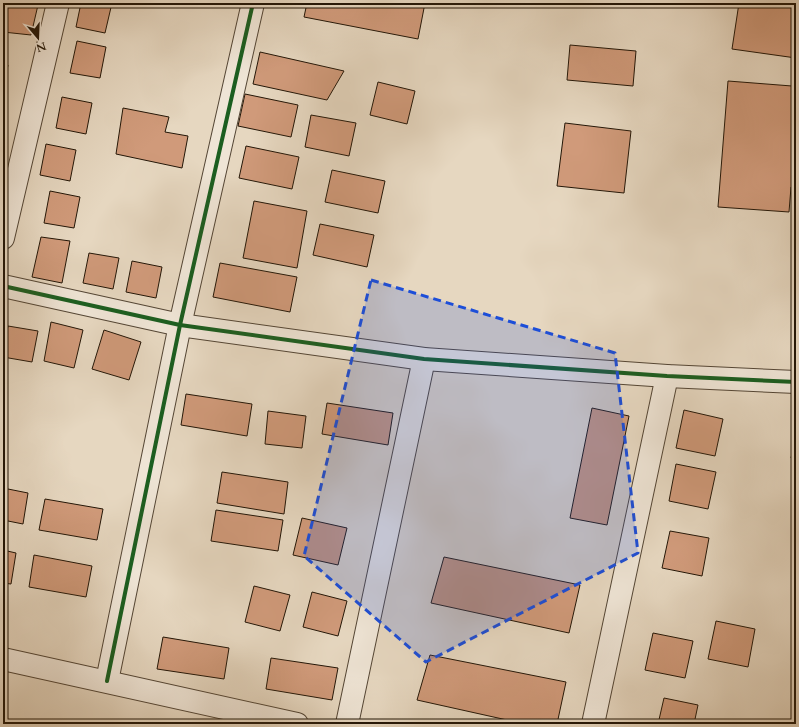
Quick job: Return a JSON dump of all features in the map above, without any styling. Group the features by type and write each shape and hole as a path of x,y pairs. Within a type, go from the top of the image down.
{"street":[{"path":"3,238 58,3"},
{"path":"107,682 180,325 253,3"},
{"path":"3,286 180,325 424,359 667,376 796,382"},
{"path":"347,724 424,359"},
{"path":"593,724 667,376"},
{"path":"3,659 297,724"}],"highlighted area":[{"path":"371,280 615,353 638,553 426,662 304,556"}],"building":[{"path":"3,3 30,3 38,5 31,35 3,32"},
{"path":"81,3 112,3 105,33 76,27"},
{"path":"307,3 425,3 418,39 304,17"},
{"path":"739,3 796,3 796,58 732,49"},
{"path":"77,41 106,47 100,78 70,73"},
{"path":"570,45 636,51 633,86 567,80"},
{"path":"260,52 344,71 327,100 253,84"},
{"path":"795,59 796,187 791,187 789,212 718,207 728,81 792,86"},
{"path":"3,64 8,65 3,92"},
{"path":"378,82 415,91 407,124 370,115"},
{"path":"245,94 298,105 291,137 238,126"},
{"path":"62,97 92,103 86,134 56,128"},
{"path":"123,108 169,117 165,132 188,136 182,168 116,154"},
{"path":"311,115 356,123 349,156 305,147"},
{"path":"565,123 631,131 624,193 557,186"},
{"path":"46,144 76,150 70,181 40,175"},
{"path":"246,146 299,157 292,189 239,178"},
{"path":"332,170 385,181 378,213 325,202"},
{"path":"50,191 80,197 74,228 44,223"},
{"path":"254,201 307,211 297,268 243,258"},
{"path":"320,224 374,235 367,267 313,255"},
{"path":"41,237 70,241 62,283 32,277"},
{"path":"89,253 119,258 113,289 83,283"},
{"path":"132,261 162,267 156,298 126,292"},
{"path":"220,263 297,277 290,312 213,297"},
{"path":"51,322 83,330 74,368 44,361"},
{"path":"8,326 38,331 32,362 3,357"},
{"path":"104,330 141,342 129,380 92,369"},
{"path":"186,394 252,404 247,436 181,425"},
{"path":"327,403 393,413 388,445 322,434"},
{"path":"592,408 629,416 607,525 570,518"},
{"path":"684,410 723,419 715,456 676,448"},
{"path":"268,411 306,416 302,448 265,444"},
{"path":"796,435 796,459 791,458"},
{"path":"676,464 716,472 708,509 669,501"},
{"path":"222,472 288,482 284,514 217,503"},
{"path":"3,488 28,493 23,524 3,520"},
{"path":"45,499 103,509 97,540 39,530"},
{"path":"216,510 283,520 278,551 211,541"},
{"path":"302,518 347,528 338,565 293,555"},
{"path":"670,531 709,538 702,576 662,568"},
{"path":"3,550 16,553 11,584 3,583"},
{"path":"34,555 92,566 86,597 29,587"},
{"path":"444,557 580,585 569,633 431,603"},
{"path":"254,586 290,595 280,631 245,622"},
{"path":"312,592 347,601 338,636 303,627"},
{"path":"716,621 755,629 748,667 708,659"},
{"path":"653,633 693,641 685,678 645,670"},
{"path":"163,637 229,648 224,679 157,669"},
{"path":"430,655 566,682 557,724 525,724 417,700"},
{"path":"271,658 338,668 332,700 266,689"},
{"path":"664,698 698,705 694,724 658,724"}],"cycle path":[{"path":"107,681 180,325 253,3"},
{"path":"3,286 180,325 424,359 667,376 796,382"}]}
